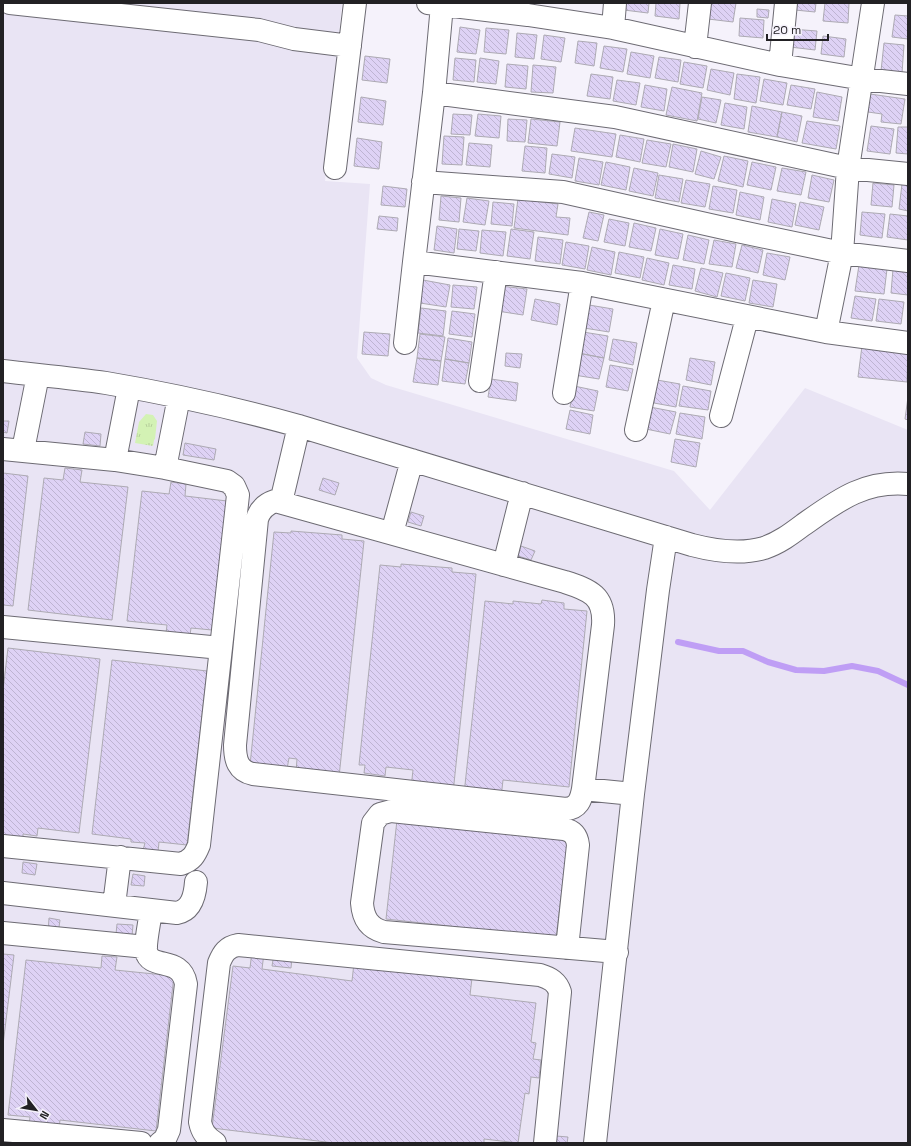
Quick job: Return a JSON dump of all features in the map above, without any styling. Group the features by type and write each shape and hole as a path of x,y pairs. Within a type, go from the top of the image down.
{"street":[{"path":"10,3 260,30 294,38 350,46"},
{"path":"335,168 355,3"},
{"path":"613,28 615,3"},
{"path":"695,47 700,3"},
{"path":"780,65 786,3"},
{"path":"826,332 842,253 848,168 873,3"},
{"path":"405,343 434,93 435,4 528,9 780,65 862,79 908,84"},
{"path":"434,93 615,117 848,168 908,174"},
{"path":"423,182 563,192 842,253 908,260"},
{"path":"414,262 582,283 747,318 826,332 908,343"},
{"path":"480,381 496,272"},
{"path":"564,393 582,283"},
{"path":"636,430 664,300"},
{"path":"721,416 747,318"},
{"path":"3,371 83,380 179,397 240,410 299,426 666,537 712,549 735,552 763,548 782,540 832,504 851,493 883,484 908,484"},
{"path":"3,846 181,864 189,861 196,854 200,845 238,495 234,486 227,481 165,468 115,460 13,449 38,375"},
{"path":"115,460 129,388"},
{"path":"165,468 179,397"},
{"path":"281,502 299,426"},
{"path":"392,533 412,460"},
{"path":"504,565 522,493"},
{"path":"275,501 281,502 392,533 583,588 595,596 600,602 603,609 603,625 583,790 578,804 566,809 253,774 242,770 236,762 235,745 257,519 261,510 265,506 275,501"},
{"path":"595,1143 633,794 666,537"},
{"path":"3,627 221,648"},
{"path":"583,790 633,794"},
{"path":"567,948 578,845 578,840 573,833 564,829 391,811 380,814 373,823 362,903 364,917 372,927 384,932 567,948 617,952"},
{"path":"114,905 120,857"},
{"path":"3,893 177,913 186,910 192,900 196,882"},
{"path":"151,910 146,947 147,954 152,960 172,966 183,973 186,984 169,1130 165,1139 160,1143"},
{"path":"3,933 146,947"},
{"path":"215,1143 207,1138 202,1131 200,1122 220,963 226,950 231,946 238,945 540,975 554,981 560,992 545,1143"},
{"path":"3,1130 141,1143"}],"shaded area":[{"path":"3,3 342,3 325,181 370,184 357,358 371,378 386,385 674,471 710,510 805,388 908,430 908,1143 3,1143"}],"green space":[{"path":"146,414 153,415 157,421 153,446 135,443 139,422"}],"building":[{"path":"625,3 649,3 648,13 624,10"},
{"path":"656,3 680,3 679,19 655,16"},
{"path":"710,3 736,3 733,22 708,19"},
{"path":"795,3 816,3 815,12 795,10"},
{"path":"825,3 849,3 848,23 823,21"},
{"path":"757,9 769,10 768,18 757,17"},
{"path":"895,15 908,16 908,39 892,37"},
{"path":"740,18 764,20 763,38 739,36"},
{"path":"460,27 480,30 476,54 457,52"},
{"path":"486,28 509,30 506,54 484,52"},
{"path":"791,29 817,31 815,50 790,47"},
{"path":"517,33 537,35 534,59 515,57"},
{"path":"544,35 565,38 561,62 541,59"},
{"path":"823,36 846,39 844,57 821,54"},
{"path":"578,41 597,43 594,66 575,63"},
{"path":"884,43 904,45 902,73 881,71"},
{"path":"604,46 627,49 623,72 600,68"},
{"path":"631,52 654,56 650,78 627,74"},
{"path":"365,56 390,59 387,83 362,80"},
{"path":"659,57 681,60 678,82 655,78"},
{"path":"455,58 476,60 474,82 453,80"},
{"path":"480,58 499,61 496,84 477,82"},
{"path":"684,62 707,66 703,88 680,84"},
{"path":"507,64 528,66 526,89 505,87"},
{"path":"533,65 556,67 553,93 531,92"},
{"path":"711,69 734,73 730,95 707,90"},
{"path":"591,74 613,77 610,99 587,96"},
{"path":"737,74 760,77 756,103 734,99"},
{"path":"764,79 787,83 783,105 760,101"},
{"path":"617,80 640,83 636,105 613,101"},
{"path":"645,85 667,89 664,111 641,107"},
{"path":"791,85 815,89 811,109 787,105"},
{"path":"672,87 702,93 697,121 666,115"},
{"path":"817,92 842,97 838,121 813,117"},
{"path":"870,94 905,99 901,124 881,122 882,114 868,112"},
{"path":"361,97 386,101 383,125 358,122"},
{"path":"702,97 721,100 716,123 698,119"},
{"path":"725,103 747,107 744,129 721,125"},
{"path":"752,106 782,112 777,137 748,132"},
{"path":"782,112 802,116 797,142 777,137"},
{"path":"453,114 472,115 470,135 451,134"},
{"path":"478,114 501,116 499,138 475,136"},
{"path":"508,119 527,120 525,142 507,141"},
{"path":"531,119 560,122 557,146 528,143"},
{"path":"807,121 840,126 836,149 802,143"},
{"path":"871,126 894,129 890,154 867,151"},
{"path":"898,127 908,127 908,154 896,153"},
{"path":"575,128 616,134 612,157 571,151"},
{"path":"620,135 644,139 640,162 616,157"},
{"path":"444,136 464,137 462,165 442,164"},
{"path":"357,138 382,142 379,169 354,166"},
{"path":"647,140 671,144 666,167 642,163"},
{"path":"469,143 492,145 490,167 466,165"},
{"path":"673,144 697,149 693,172 669,167"},
{"path":"525,146 547,148 545,173 522,171"},
{"path":"701,151 721,157 714,179 695,174"},
{"path":"552,154 575,157 572,178 549,174"},
{"path":"724,156 748,161 743,187 718,181"},
{"path":"579,158 603,162 599,185 575,181"},
{"path":"606,162 630,167 626,190 601,185"},
{"path":"752,162 776,167 771,190 747,185"},
{"path":"634,168 658,173 653,196 629,191"},
{"path":"782,168 806,172 801,195 777,191"},
{"path":"659,175 683,179 679,202 655,198"},
{"path":"812,175 834,180 829,202 808,198"},
{"path":"686,180 710,184 705,207 681,203"},
{"path":"873,183 894,185 892,207 871,205"},
{"path":"902,184 908,185 908,211 899,209"},
{"path":"383,186 407,189 405,207 381,205"},
{"path":"713,186 737,190 733,213 709,209"},
{"path":"740,192 764,197 760,220 736,215"},
{"path":"441,196 461,198 459,222 439,220"},
{"path":"467,198 489,201 485,225 463,222"},
{"path":"518,199 558,204 556,217 570,218 568,235 514,228"},
{"path":"772,199 796,204 792,227 768,222"},
{"path":"493,202 514,204 512,226 491,224"},
{"path":"800,202 824,207 819,230 795,225"},
{"path":"589,212 604,215 598,241 583,238"},
{"path":"862,212 885,214 882,238 860,235"},
{"path":"890,214 908,216 908,240 887,237"},
{"path":"379,216 398,218 397,231 377,229"},
{"path":"609,219 629,223 625,246 604,242"},
{"path":"634,223 656,228 651,251 629,247"},
{"path":"437,226 457,229 454,253 434,250"},
{"path":"459,229 479,231 476,251 457,249"},
{"path":"511,229 534,232 530,259 507,256"},
{"path":"660,229 683,234 678,259 655,255"},
{"path":"482,230 506,232 503,256 480,253"},
{"path":"688,235 709,240 704,264 683,260"},
{"path":"538,237 563,240 560,264 535,261"},
{"path":"714,240 736,244 732,267 709,264"},
{"path":"566,242 589,246 585,269 562,265"},
{"path":"742,245 763,250 758,273 736,268"},
{"path":"592,247 615,252 611,275 587,270"},
{"path":"619,252 644,257 640,278 615,273"},
{"path":"767,253 790,257 785,280 763,275"},
{"path":"647,258 669,263 664,285 642,280"},
{"path":"673,265 695,269 692,289 669,285"},
{"path":"859,265 887,269 884,294 855,291"},
{"path":"701,268 723,273 717,297 695,291"},
{"path":"893,269 908,271 908,295 891,293"},
{"path":"726,273 750,278 745,301 721,296"},
{"path":"423,280 450,285 446,307 420,303"},
{"path":"753,280 777,284 773,307 749,303"},
{"path":"453,285 477,287 474,309 451,307"},
{"path":"500,286 527,289 523,315 497,311"},
{"path":"855,296 876,299 872,321 851,318"},
{"path":"535,299 560,304 557,325 531,320"},
{"path":"879,299 904,302 901,324 876,321"},
{"path":"589,305 613,309 609,332 584,328"},
{"path":"421,308 446,311 443,336 418,333"},
{"path":"452,311 475,314 472,337 449,334"},
{"path":"364,332 390,334 388,356 362,354"},
{"path":"583,332 608,336 604,358 578,353"},
{"path":"420,334 445,337 441,361 417,358"},
{"path":"448,338 472,342 469,363 445,359"},
{"path":"613,339 637,343 633,365 609,360"},
{"path":"862,346 908,351 907,382 858,377"},
{"path":"506,353 522,354 520,368 505,366"},
{"path":"578,353 604,358 599,379 574,375"},
{"path":"417,358 441,361 438,385 413,382"},
{"path":"690,358 715,362 711,385 686,380"},
{"path":"445,359 469,363 465,384 442,381"},
{"path":"610,365 633,369 628,391 606,387"},
{"path":"491,379 518,383 516,401 488,397"},
{"path":"657,380 680,384 676,407 654,403"},
{"path":"574,386 598,391 594,411 570,407"},
{"path":"683,386 711,391 708,410 679,406"},
{"path":"908,397 908,420 905,419"},
{"path":"650,407 676,412 670,434 646,429"},
{"path":"570,410 593,415 590,434 566,429"},
{"path":"680,413 705,417 702,439 676,434"},
{"path":"3,421 9,421 7,433 3,432"},
{"path":"85,432 101,434 100,446 83,444"},
{"path":"675,439 700,443 696,467 671,462"},
{"path":"185,443 216,449 214,460 183,455"},
{"path":"65,468 82,470 80,482 128,487 112,620 28,610 44,478 63,480"},
{"path":"3,473 28,476 13,606 3,605"},
{"path":"323,478 339,483 335,495 319,490"},
{"path":"171,482 186,484 185,496 227,501 212,630 191,628 190,635 166,633 167,625 127,621 142,491 169,494"},
{"path":"411,512 424,516 421,526 408,522"},
{"path":"291,531 342,535 342,539 364,541 339,777 296,772 297,759 289,758 287,769 250,765 274,532 291,533"},
{"path":"521,546 535,551 531,560 518,556"},
{"path":"401,564 452,568 452,572 476,574 453,793 411,788 413,770 386,767 385,776 364,773 365,765 359,765 380,565 401,567"},
{"path":"542,600 564,603 564,609 587,611 569,787 503,780 501,798 464,794 485,601 513,604 513,601 541,604"},
{"path":"8,648 100,659 79,833 38,828 37,836 23,834 23,839 3,837 3,690"},
{"path":"112,660 207,671 187,845 159,842 158,852 143,850 145,843 131,842 131,839 92,834"},
{"path":"397,820 568,839 556,938 386,919"},
{"path":"23,862 37,864 35,875 22,873"},
{"path":"133,874 145,876 144,886 131,885"},
{"path":"49,918 60,920 58,934 48,933"},
{"path":"117,924 133,925 132,936 116,934"},
{"path":"252,951 264,953 262,969 352,981 354,963 472,978 470,995 536,1003 531,1042 536,1043 533,1059 541,1060 539,1078 531,1077 529,1094 525,1093 518,1143 484,1139 484,1143 334,1143 212,1128 233,966 250,968"},
{"path":"3,954 14,955 3,1045"},
{"path":"274,954 292,957 291,968 272,966"},
{"path":"102,956 117,957 115,970 174,976 156,1131 60,1120 59,1129 29,1125 30,1117 8,1115 26,960 101,968"},
{"path":"556,1136 568,1137 567,1143 555,1143"}],"waterway":[{"path":"678,642 719,651 743,651 768,662 796,670 824,671 852,666 878,671 908,685"}]}
